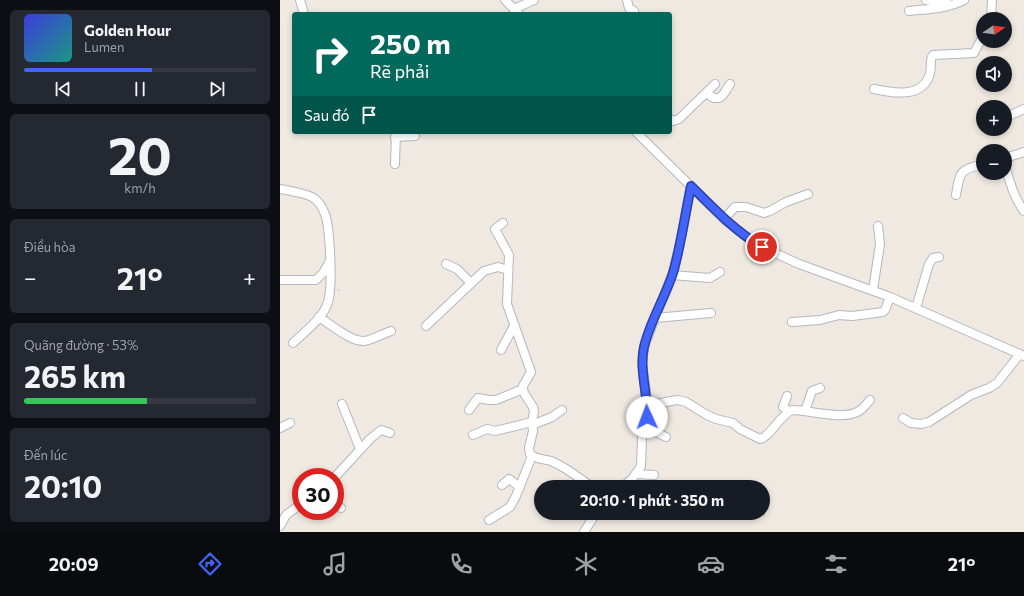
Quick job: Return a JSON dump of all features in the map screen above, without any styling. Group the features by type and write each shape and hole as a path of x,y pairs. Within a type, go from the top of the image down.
{"street":[{"path":"300,0 303,12"},
{"path":"505,0 516,12 534,0"},
{"path":"627,0 629,8 634,11"},
{"path":"926,0 955,4"},
{"path":"909,11 940,8 964,0"},
{"path":"991,12 992,0"},
{"path":"874,89 900,94 911,92 920,88 926,81 930,74 931,59 933,55 974,53 977,48"},
{"path":"672,120 679,119 715,84"},
{"path":"706,93 714,98 719,98 723,96 730,84"},
{"path":"1012,115 1024,109"},
{"path":"395,164 396,134 415,136"},
{"path":"638,134 724,219 762,247 799,264 890,296 1022,355 997,382 989,388 971,395 930,422 921,424 911,423 903,418"},
{"path":"1012,156 1024,152"},
{"path":"956,195 959,178 962,172 976,166"},
{"path":"1009,180 1018,204 1024,211"},
{"path":"630,480 641,466 642,438 647,417 648,406 642,363 644,347 672,275 679,248 691,186"},
{"path":"280,189 310,196 315,198 320,205 326,218 330,261 331,274 328,302 319,317 293,343"},
{"path":"724,219 735,207 746,207 764,212 770,211 786,202 808,194"},
{"path":"489,520 510,508 532,456 529,448 533,431 533,407 523,389 523,386 531,372 531,367 514,326 507,304 508,255 496,229 503,224"},
{"path":"873,290 880,244 878,226"},
{"path":"916,308 929,264 933,258 939,257"},
{"path":"280,280 316,280 323,273 330,261"},
{"path":"446,264 457,269 471,283"},
{"path":"426,326 484,271 490,268 498,267 508,270"},
{"path":"672,275 710,278 720,272"},
{"path":"792,322 820,320 843,315 852,316 883,312 890,296"},
{"path":"655,318 711,313"},
{"path":"319,317 347,336 362,341 369,340 391,331"},
{"path":"501,350 514,326"},
{"path":"805,411 812,391 820,388"},
{"path":"469,410 478,398 496,400 523,389"},
{"path":"787,396 783,407 789,411"},
{"path":"648,406 678,400 686,402 716,419 733,423 740,429 760,439 765,437 789,411 796,410 825,414 852,414 860,411 870,400"},
{"path":"342,404 360,449"},
{"path":"472,436 487,429 495,431 532,424 552,417 562,410"},
{"path":"280,428 290,423"},
{"path":"644,426 666,437"},
{"path":"343,468 360,449 380,431 390,433"},
{"path":"532,456 550,461 581,480"},
{"path":"636,474 654,475"},
{"path":"502,485 509,480 520,487"},
{"path":"280,526 286,515 292,511"},
{"path":"584,532 592,520"}],"route":[{"path":"647,417 648,406 642,363 644,347 673,272 691,186 724,219 762,247"}]}
